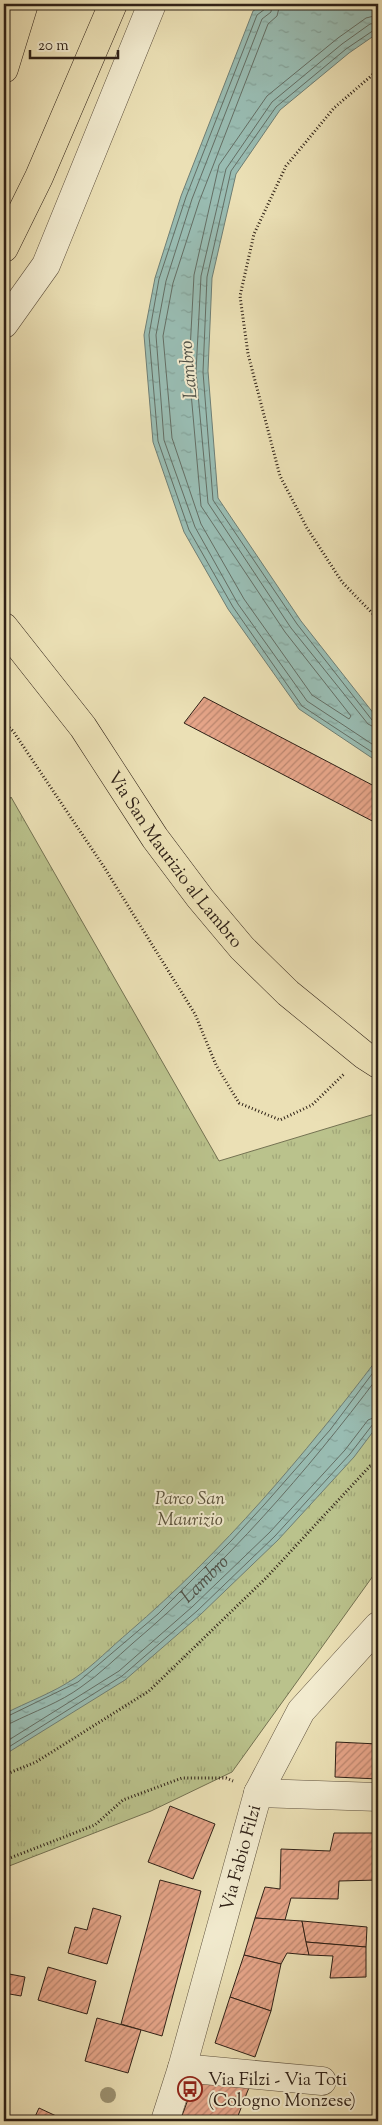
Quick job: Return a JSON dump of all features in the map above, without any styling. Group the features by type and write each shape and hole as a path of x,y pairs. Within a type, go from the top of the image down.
{"main road":[{"path":"4,69 24,4"},
{"path":"4,248 39,177 113,4"},
{"name":"Via San Maurizio al Lambro","path":"4,627 83,728 155,838 200,898 242,948 288,993 371,1059"}],"street":[{"path":"4,324 46,265 152,4"},
{"name":"Via Fabio Filzi","path":"165,2121 182,2068 258,1793 300,1711 378,1626"},
{"path":"258,1793 378,1797"},
{"path":"182,2068 322,2081"}],"path":[{"path":"378,70 334,108 286,166 254,234 240,296 248,354 280,476 307,528 342,582 378,619"},
{"path":"4,723 12,731 104,867 195,1014 216,1065 239,1103 280,1120 312,1105 371,1059"},
{"path":"4,1775 36,1762 150,1691 266,1578 370,1466 378,1464"},
{"path":"4,1858 10,1858 95,1825 123,1800 182,1778 226,1778 258,1793"}],"green space":[{"name":"Parco San Maurizio","path":"11,797 219,1161 378,1113 378,1395 358,1425 378,1432 378,1569 232,1772 151,1811 4,1868 4,807"}],"water":[{"name":"Lambro","path":"264,4 378,4 378,33 349,53 280,110 236,174 212,278 208,371 218,498 301,621 378,719 378,762 299,709 228,609 184,532 153,442 144,335 155,278 181,196 253,11"},
{"name":"Lambro","path":"378,1358 378,1425 354,1457 278,1540 200,1615 125,1680 4,1755 4,1714 49,1693 75,1678 96,1662 164,1601 230,1536 261,1501 321,1431"}],"building":[{"path":"204,697 378,788 378,824 184,723"},
{"path":"336,1742 378,1744 378,1779 335,1777"},
{"path":"170,1806 215,1824 193,1879 148,1862"},
{"path":"334,1833 378,1833 378,1880 339,1881 338,1899 291,1898 285,1920 255,1918 265,1887 280,1889 281,1849 330,1851"},
{"path":"160,1880 201,1891 162,2036 121,2024"},
{"path":"93,1908 121,1916 107,1964 68,1953 75,1927 87,1930"},
{"path":"255,1918 302,1921 309,1955 287,1953 281,1964 244,1955"},
{"path":"302,1921 367,1927 366,1947 306,1942"},
{"path":"306,1942 366,1947 366,1977 330,1978 333,1956 309,1955"},
{"path":"244,1955 281,1964 271,2011 230,1997"},
{"path":"48,1967 96,1981 87,2014 38,2000"},
{"path":"4,1973 25,1977 21,1996 4,1993"},
{"path":"230,1997 271,2011 255,2057 215,2043"},
{"path":"97,2018 141,2030 128,2073 85,2061"},
{"path":"376,2041 378,2041 378,2102 376,2102"},
{"path":"196,2078 250,2085 236,2121 180,2121"},
{"path":"39,2108 67,2121 33,2121"}],"place":[{"name":"Via Filzi - Via Toti (Cologno Monzese)","path":"190,2089"}]}
